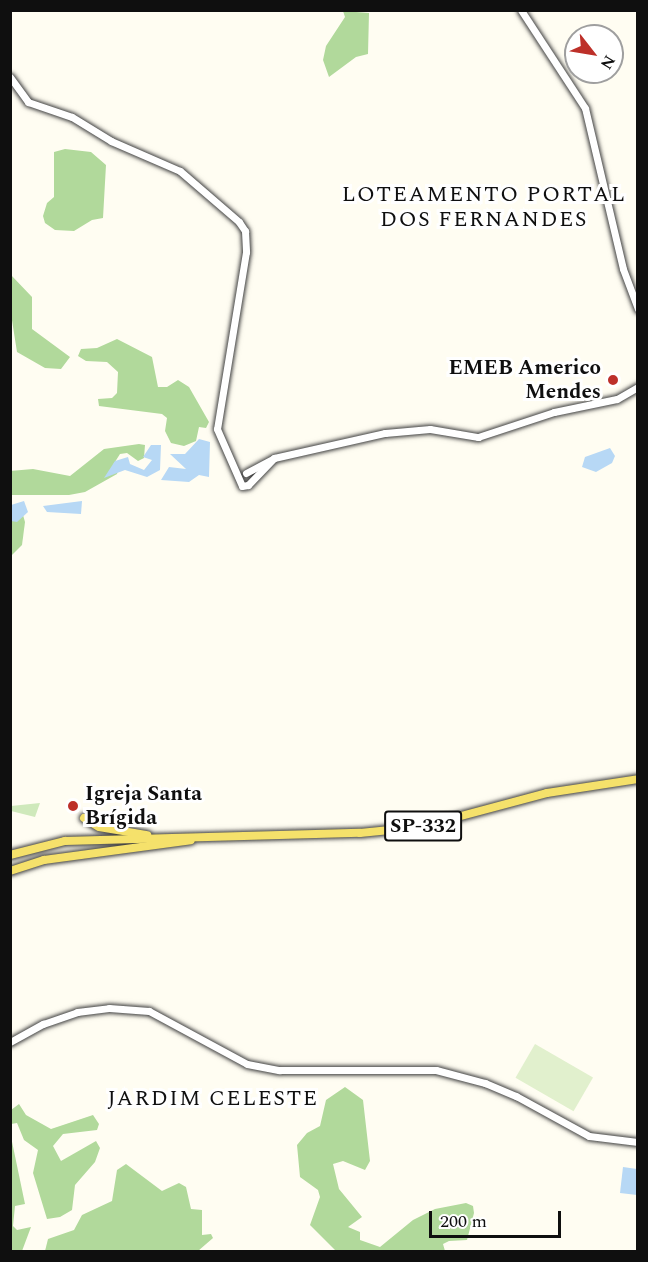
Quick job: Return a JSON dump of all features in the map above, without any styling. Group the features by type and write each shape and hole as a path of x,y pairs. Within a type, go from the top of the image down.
{"main road":[{"name":"SP-332","path":"10,855 55,842 420,827 547,793 638,779"},
{"path":"84,818 99,827 159,837"},
{"path":"10,871 44,860 171,846 203,837"}],"street":[{"path":"521,10 585,108 623,269 638,309"},
{"path":"10,77 28,102 37,107 72,117 111,141 180,171 213,197 245,231 243,282 217,429 237,482 245,487 247,476"},
{"path":"237,482 274,458 329,443 430,429 478,437 554,412 617,399 638,387"},
{"path":"230,464 247,476"},
{"path":"10,1042 43,1024 77,1012 109,1008 148,1011 247,1064 279,1070 406,1068 445,1072 516,1096 573,1131 638,1142"}],"green space":[{"path":"343,11 369,13 368,54 356,57 329,77 323,60 326,46 345,17"},
{"path":"65,149 91,152 106,165 103,218 92,220 74,231 55,230 45,223 43,216 47,203 54,197 54,152"},
{"path":"11,275 32,297 32,329 70,357 61,369 45,368 17,352 11,314"},
{"path":"117,339 152,357 158,387 167,387 178,380 189,387 209,422 206,428 199,427 196,441 184,446 171,443 165,431 167,418 162,414 99,406 98,399 112,398 117,393 118,372 107,362 86,361 78,356 81,349 97,348"},
{"path":"145,445 144,458 138,461 127,453 120,454 113,465 119,468 117,474 85,492 69,495 11,495 10,471 33,469 70,476 104,449"},
{"path":"10,511 23,515 25,522 22,545 11,556"},
{"path":"40,803 35,817 11,811 11,806"},
{"path":"535,1044 593,1078 574,1111 516,1078"},
{"path":"345,1087 363,1100 370,1161 365,1170 343,1161 333,1164 339,1189 362,1217 348,1227 360,1232 360,1240 380,1247 413,1220 435,1209 466,1203 473,1206 474,1213 467,1240 449,1241 443,1244 445,1251 336,1251 310,1225 320,1197 318,1190 300,1177 297,1145 307,1133 320,1126 326,1100"},
{"path":"19,1104 26,1115 51,1129 93,1115 99,1124 97,1130 63,1134 53,1146 61,1161 96,1141 100,1148 95,1162 75,1185 72,1210 60,1217 47,1219 33,1173 38,1150 24,1140 17,1123 11,1124 11,1110"},
{"path":"10,1132 25,1204 15,1206 13,1226 17,1230 31,1227 22,1251 11,1251"},
{"path":"126,1164 162,1191 179,1183 186,1187 191,1209 202,1210 202,1235 211,1234 213,1238 198,1251 45,1251 48,1239 74,1230 82,1215 112,1201 117,1170"}],"water":[{"path":"199,439 210,442 209,477 199,475 189,482 161,480 169,467 186,469 170,454 185,454"},
{"path":"151,445 161,445 160,470 147,477 125,470 104,478 115,461 128,457 130,464 144,470 152,460 143,457"},
{"path":"610,448 615,456 612,463 596,472 582,467 585,457"},
{"path":"24,501 28,512 17,522 11,521 11,505"},
{"path":"82,501 81,514 47,512 43,506"},
{"path":"623,1167 637,1169 637,1195 620,1193"}],"place":[{"name":"EMEB Americo Mendes","path":"613,380"},
{"name":"Igreja Santa Brígida","path":"73,806"}],"district":[{"name":"LOTEAMENTO PORTAL DOS FERNANDES","path":"484,206"},
{"name":"JARDIM CELESTE","path":"213,1099"}]}
